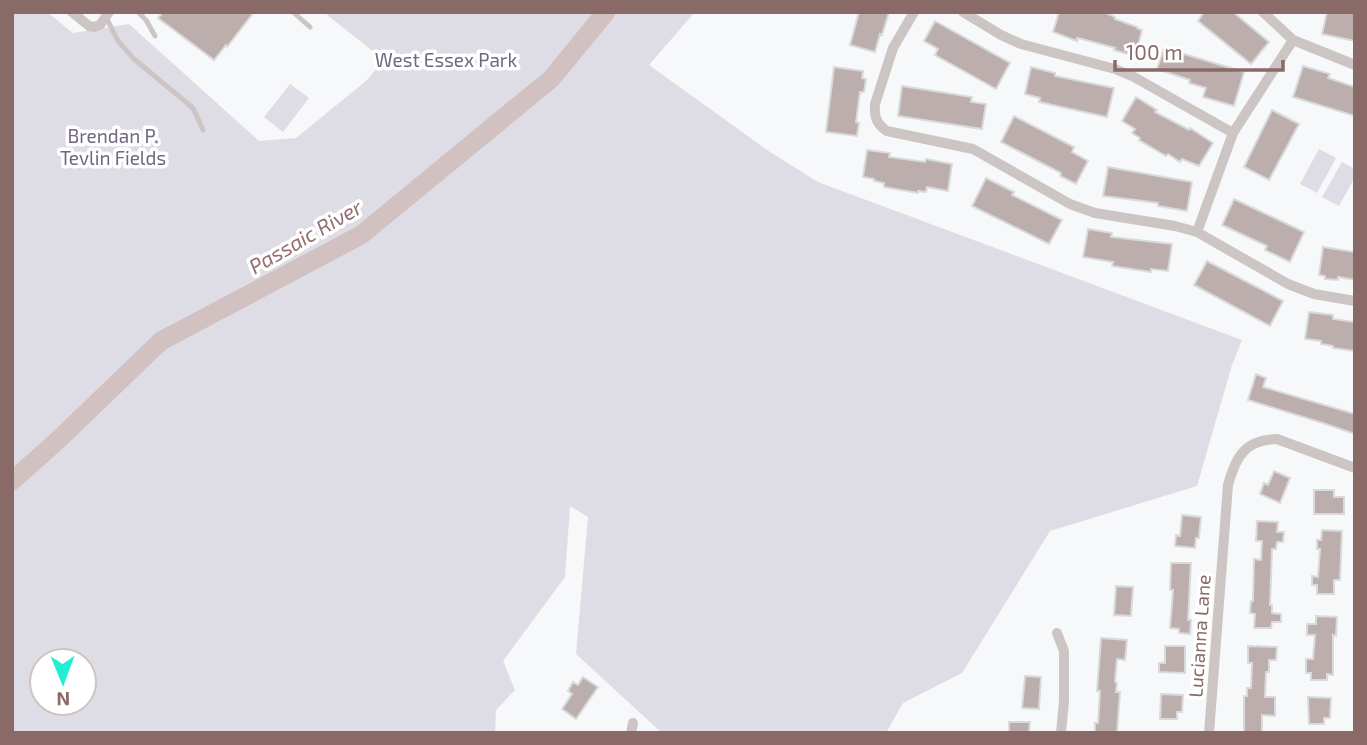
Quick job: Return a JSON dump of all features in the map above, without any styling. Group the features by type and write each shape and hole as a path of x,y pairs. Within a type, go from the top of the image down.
{"street":[{"path":"72,12 94,27 100,25 108,15"},
{"path":"914,12 893,48 875,104 876,120 887,131 973,149 1070,204 1095,213 1197,232 1287,284 1314,294 1355,301"},
{"path":"963,12 1021,44 1115,69 1134,77 1233,133"},
{"path":"1263,12 1293,40 1355,65"},
{"path":"1197,232 1233,133 1293,40"},
{"name":"Lucianna Lane","path":"1209,733 1228,485 1239,457 1249,445 1277,439 1355,468"},
{"path":"1056,633 1064,651 1061,733"}],"lane":[{"path":"138,12 155,36"},
{"path":"293,12 310,27"},
{"path":"108,15 118,41 134,59 192,108 203,130"}],"green space":[{"path":"12,12 47,12 73,33 129,24 259,141 296,138 366,81 384,60 327,15 329,12 695,12 649,65 770,152 818,182 1242,340 1232,365 1197,486 1050,531 962,673 903,703 886,733 662,733 576,654 588,517 570,506 565,577 503,661 515,690 496,710 495,733 12,733"},
{"path":"290,84 309,98 283,132 264,117"},
{"path":"1319,149 1336,158 1317,193 1300,184"},
{"path":"1342,162 1355,169 1355,177 1339,206 1322,197"}],"building":[{"path":"163,12 254,12 214,60 158,18"},
{"path":"859,12 889,12 875,52 850,45"},
{"path":"1059,12 1104,12 1137,27 1142,30 1136,53 1128,51 1128,54 1053,32"},
{"path":"1204,12 1233,12 1269,42 1251,64 1198,21"},
{"path":"1327,12 1355,13 1355,41 1322,34"},
{"path":"935,21 1010,63 996,89 935,55 938,49 924,41"},
{"path":"1164,48 1244,72 1234,106 1203,97 1206,88 1157,69"},
{"path":"1303,66 1330,74 1328,78 1355,87 1355,116 1293,97"},
{"path":"834,67 863,71 862,78 866,79 864,92 860,92 857,136 826,132"},
{"path":"1031,67 1055,73 1055,76 1114,88 1107,117 1039,102 1040,98 1025,94"},
{"path":"902,86 972,97 971,102 986,104 982,129 898,116"},
{"path":"1136,97 1157,110 1155,112 1189,130 1190,128 1213,143 1199,166 1182,159 1180,162 1168,154 1166,156 1132,133 1135,129 1122,121"},
{"path":"1272,110 1299,124 1269,180 1244,167"},
{"path":"1014,116 1074,147 1072,152 1088,161 1076,184 1060,176 1061,173 1001,142"},
{"path":"867,150 890,153 889,157 952,164 948,191 927,187 926,192 918,193 884,187 884,183 863,177"},
{"path":"1108,167 1192,182 1187,211 1158,206 1158,203 1103,196"},
{"path":"986,178 1014,192 1012,195 1062,220 1049,244 972,206"},
{"path":"1234,199 1304,232 1290,262 1265,250 1267,246 1222,225"},
{"path":"1088,229 1112,233 1111,237 1172,244 1168,271 1151,269 1151,272 1112,266 1113,262 1083,257"},
{"path":"1323,247 1355,252 1355,280 1338,277 1338,280 1325,279 1325,276 1319,275"},
{"path":"1207,261 1283,301 1270,326 1194,285"},
{"path":"1309,312 1333,315 1333,319 1355,322 1355,351 1333,348 1321,344 1321,341 1305,339"},
{"path":"1256,374 1266,378 1263,387 1355,414 1355,434 1248,400"},
{"path":"1274,471 1290,478 1280,503 1260,494 1264,483 1268,485"},
{"path":"1314,490 1334,490 1334,497 1344,497 1344,514 1314,514"},
{"path":"1182,515 1201,517 1195,548 1175,546 1176,535 1180,536"},
{"path":"1257,521 1278,522 1277,532 1284,532 1283,542 1277,542 1276,549 1272,549 1270,605 1272,613 1281,614 1281,622 1272,622 1271,628 1254,628 1255,614 1250,613 1253,601 1254,559 1261,560 1262,541 1256,541"},
{"path":"1322,530 1342,531 1340,580 1334,580 1334,594 1317,594 1317,585 1312,585 1312,576 1318,577 1320,549 1317,549 1317,540 1321,540"},
{"path":"1171,563 1191,563 1188,620 1191,620 1190,634 1179,633 1179,629 1170,628 1173,590 1170,590"},
{"path":"1116,586 1133,587 1131,616 1114,615"},
{"path":"1316,616 1337,617 1336,636 1333,635 1333,675 1327,674 1327,680 1311,680 1311,673 1306,673 1306,659 1313,659 1315,635 1307,635 1307,624 1316,624"},
{"path":"1101,638 1127,640 1125,660 1117,659 1115,682 1116,692 1120,692 1117,733 1095,733 1095,723 1098,723 1100,691 1097,691"},
{"path":"1165,646 1185,646 1185,673 1159,672 1159,663 1165,663"},
{"path":"1248,646 1277,647 1276,660 1269,660 1269,672 1266,672 1265,697 1275,697 1275,716 1262,715 1262,733 1244,733 1244,696 1247,696 1247,688 1251,688 1252,663 1248,663"},
{"path":"1025,676 1041,677 1039,709 1022,708"},
{"path":"583,677 598,687 576,719 562,709 572,694 568,691 573,682 578,685"},
{"path":"1161,694 1183,695 1182,712 1177,712 1177,719 1160,719"},
{"path":"1308,697 1331,698 1330,718 1324,718 1324,724 1309,724"},
{"path":"1009,722 1030,722 1029,733 1009,733"}],"waterway":[{"name":"Passaic River","path":"12,481 161,341 361,235 551,79 606,12"}],"park label":[{"name":"West Essex Park","path":"446,59"},
{"name":"Brendan P. Tevlin Fields","path":"113,146"}]}
